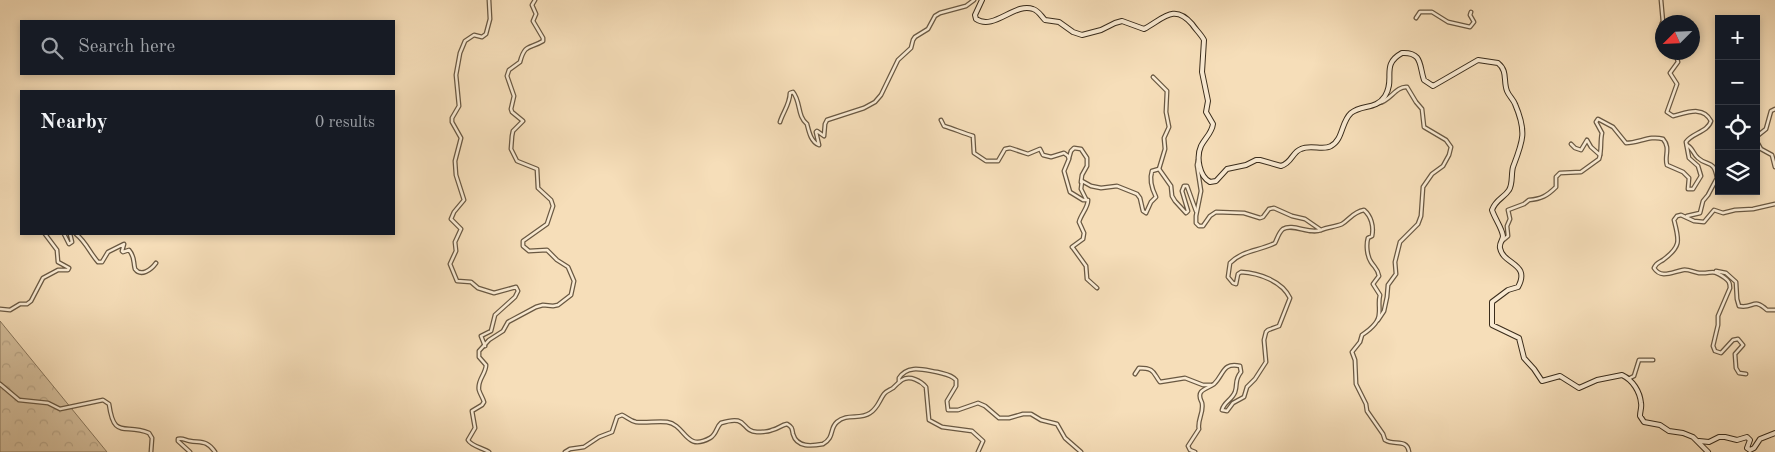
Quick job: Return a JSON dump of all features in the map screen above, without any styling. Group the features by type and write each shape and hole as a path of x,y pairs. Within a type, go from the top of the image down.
{"street":[{"path":"485,346 481,336 491,331 495,315 515,297 518,291 516,287 494,292 484,291 471,282 457,281 450,260 456,251 455,242 461,229 451,219 464,200 456,175 455,161 461,138 452,122 452,118 459,106 456,75 458,62 467,39 474,35 482,36 486,34 490,19 489,0"},
{"path":"489,452 481,447 470,444 468,440 475,428 472,411 484,402 479,388 486,365 478,354 489,340 503,331 508,322 536,307 543,305 553,306 564,301 570,295 574,284 568,267 547,250 529,251 523,246 523,240 526,237 547,224 553,206 551,200 538,188 536,169 517,161 511,146 512,133 523,121 512,112 514,96 506,76 509,70 520,62 521,56 528,47 543,41 533,21 536,14 532,5 535,0"},
{"path":"780,122 782,113 787,107 790,93 793,92 800,107 802,120 807,124 810,135 816,144 819,145 816,132 824,136 827,120 870,106 878,99 886,87 898,60 911,48 913,40 928,29 935,16 966,6 974,0"},
{"path":"982,0 975,15 976,20 980,22 983,23 1018,10 1031,8 1037,11 1045,20 1059,22 1073,32 1082,34 1101,30 1119,21 1144,28 1172,13 1185,17 1204,40 1202,72 1208,101 1206,112 1213,124 1210,133 1201,146 1200,157 1202,174 1210,182 1216,181 1227,169 1246,165 1256,160 1285,166 1301,148 1312,146 1325,148 1331,146 1337,140 1344,123 1352,113 1387,100 1402,87 1407,87 1422,108 1424,127 1446,140 1451,147 1450,154 1443,166 1432,174 1422,187 1421,216 1418,224 1400,244 1394,262 1397,270 1388,285 1384,311 1370,330 1362,335 1359,344 1352,352 1355,360 1355,381 1366,404 1367,412 1383,434 1385,440 1390,443 1404,443 1409,452"},
{"path":"1661,0 1663,15"},
{"path":"1416,18 1420,12 1429,12 1448,22 1470,27 1474,22 1470,15 1471,12"},
{"path":"1379,103 1388,89 1388,73 1391,62 1402,53 1417,57 1424,80 1433,86 1478,60 1492,61 1500,65 1506,77 1506,90 1515,103 1523,135 1522,145 1511,175 1511,187 1499,198 1492,210 1503,236 1501,250 1520,270 1521,281 1516,288 1508,290 1492,302 1491,323 1493,327 1504,330 1519,338 1524,358 1540,379 1545,381 1560,376 1579,388 1597,380 1622,375 1637,390 1642,404 1640,416 1644,422 1660,425 1669,431 1688,434 1699,441 1708,452"},
{"path":"1502,241 1508,236 1510,219 1508,210 1529,200 1539,199 1556,187 1556,177 1560,173 1581,172 1596,162 1600,155 1600,138 1602,133 1596,122 1598,119 1613,127 1626,143 1635,143 1654,138 1663,139 1668,147 1667,165 1687,174 1689,178 1687,187 1693,189 1701,176 1698,166 1689,158 1688,140 1708,127 1711,120 1708,116 1698,111 1674,116 1667,112 1677,84 1670,73 1678,62 1677,60"},
{"path":"1153,77 1167,92 1166,112 1169,121 1168,130 1164,138 1165,150 1159,169"},
{"path":"1760,134 1766,129 1771,111 1775,109"},
{"path":"941,120 944,126 955,128 963,134 973,136 974,153 986,161 998,161 1005,149 1010,148 1028,154 1040,149 1045,156 1056,157 1064,153 1069,158"},
{"path":"1571,144 1581,150 1587,140 1591,147 1600,155"},
{"path":"1686,217 1700,213 1703,201 1717,178 1716,170 1711,163 1699,159 1690,146 1687,145"},
{"path":"1760,145 1762,149 1772,155 1775,167"},
{"path":"1086,200 1070,192 1064,171 1071,151 1074,148 1081,149 1085,154 1087,166 1082,175 1081,189 1088,203 1079,222 1084,233 1084,239 1072,247 1086,266 1087,279 1096,288"},
{"path":"1200,157 1197,164 1201,195 1196,212 1196,223 1201,227 1216,212 1234,212 1260,218 1269,209 1274,208 1292,216 1305,219 1321,230"},
{"path":"1159,169 1171,186 1172,196 1175,201 1186,213 1188,211 1182,191 1184,186 1187,186 1196,212"},
{"path":"1081,182 1083,181 1091,186 1101,188 1117,186 1137,194 1146,213 1151,202 1156,197 1151,186 1150,174 1152,171 1159,169"},
{"path":"1775,204 1723,213 1714,210 1704,222 1681,215 1675,218 1679,236 1678,242 1665,258 1654,265 1655,270 1665,275 1682,270 1698,273 1719,271 1726,273 1736,282 1739,306 1761,304 1766,310 1775,310"},
{"path":"1195,452 1190,450 1188,446 1199,429 1198,421 1203,406 1199,395 1200,392 1213,385 1225,368 1234,365 1240,366 1241,372 1236,379 1234,394 1223,405 1222,410 1227,411 1233,403 1244,397 1247,387 1255,379 1266,362 1264,340 1266,332 1278,326 1290,298 1287,292 1275,281 1267,277 1241,272 1238,274 1236,284 1233,283 1228,277 1230,263 1241,255 1248,251 1275,244 1281,231 1285,228 1303,229 1313,232 1340,225 1353,214 1361,210 1366,211 1373,229 1372,236 1368,238 1369,259 1377,268 1379,275 1373,282 1380,294 1378,304 1379,315 1376,321"},
{"path":"0,309 13,310 20,304 27,304 31,301 43,278 58,270 68,270 67,265 58,262 57,250 46,235"},
{"path":"64,235 69,244 72,242 70,235"},
{"path":"77,235 96,260 101,263 108,252 124,244 122,251 129,250 131,252 135,259 135,269 138,273 149,270 156,263"},
{"path":"1715,272 1727,280 1730,288 1718,316 1718,325 1712,346 1716,351 1721,352 1733,340 1738,339 1741,341 1743,345 1735,354 1736,368 1739,373 1746,374"},
{"path":"1628,379 1634,376 1639,360 1653,360"},
{"path":"899,382 899,378 903,373 918,368 950,375 956,380 956,386 947,401 948,410 958,410 978,403 985,406 999,418 1031,414 1041,420 1056,424 1065,438 1081,452"},
{"path":"1135,374 1139,368 1147,368 1155,372 1160,382 1185,378 1203,385 1213,385"},
{"path":"565,452 570,449 584,447 599,437 612,432 618,417 622,415 633,421 668,422 679,429 689,441 693,442 711,438 719,425 737,420 756,432 771,431 787,424 792,428 796,441 801,444 824,444 832,436 833,428 837,422 850,416 863,416 872,412 884,394 903,379 909,378 923,384 927,390 929,420 942,427 972,431 983,441 978,452"},
{"path":"0,384 19,400 48,403 60,409 103,400 109,404 110,416 120,429 132,429 149,433 152,438 151,452"},
{"path":"1699,441 1710,442 1718,437 1737,440 1747,437 1750,440 1748,448 1750,450 1754,448 1762,437 1775,433"},
{"path":"190,452 178,439 184,438 190,441 201,441 215,452"}],"green space":[{"path":"0,321 107,452 0,452"}]}
